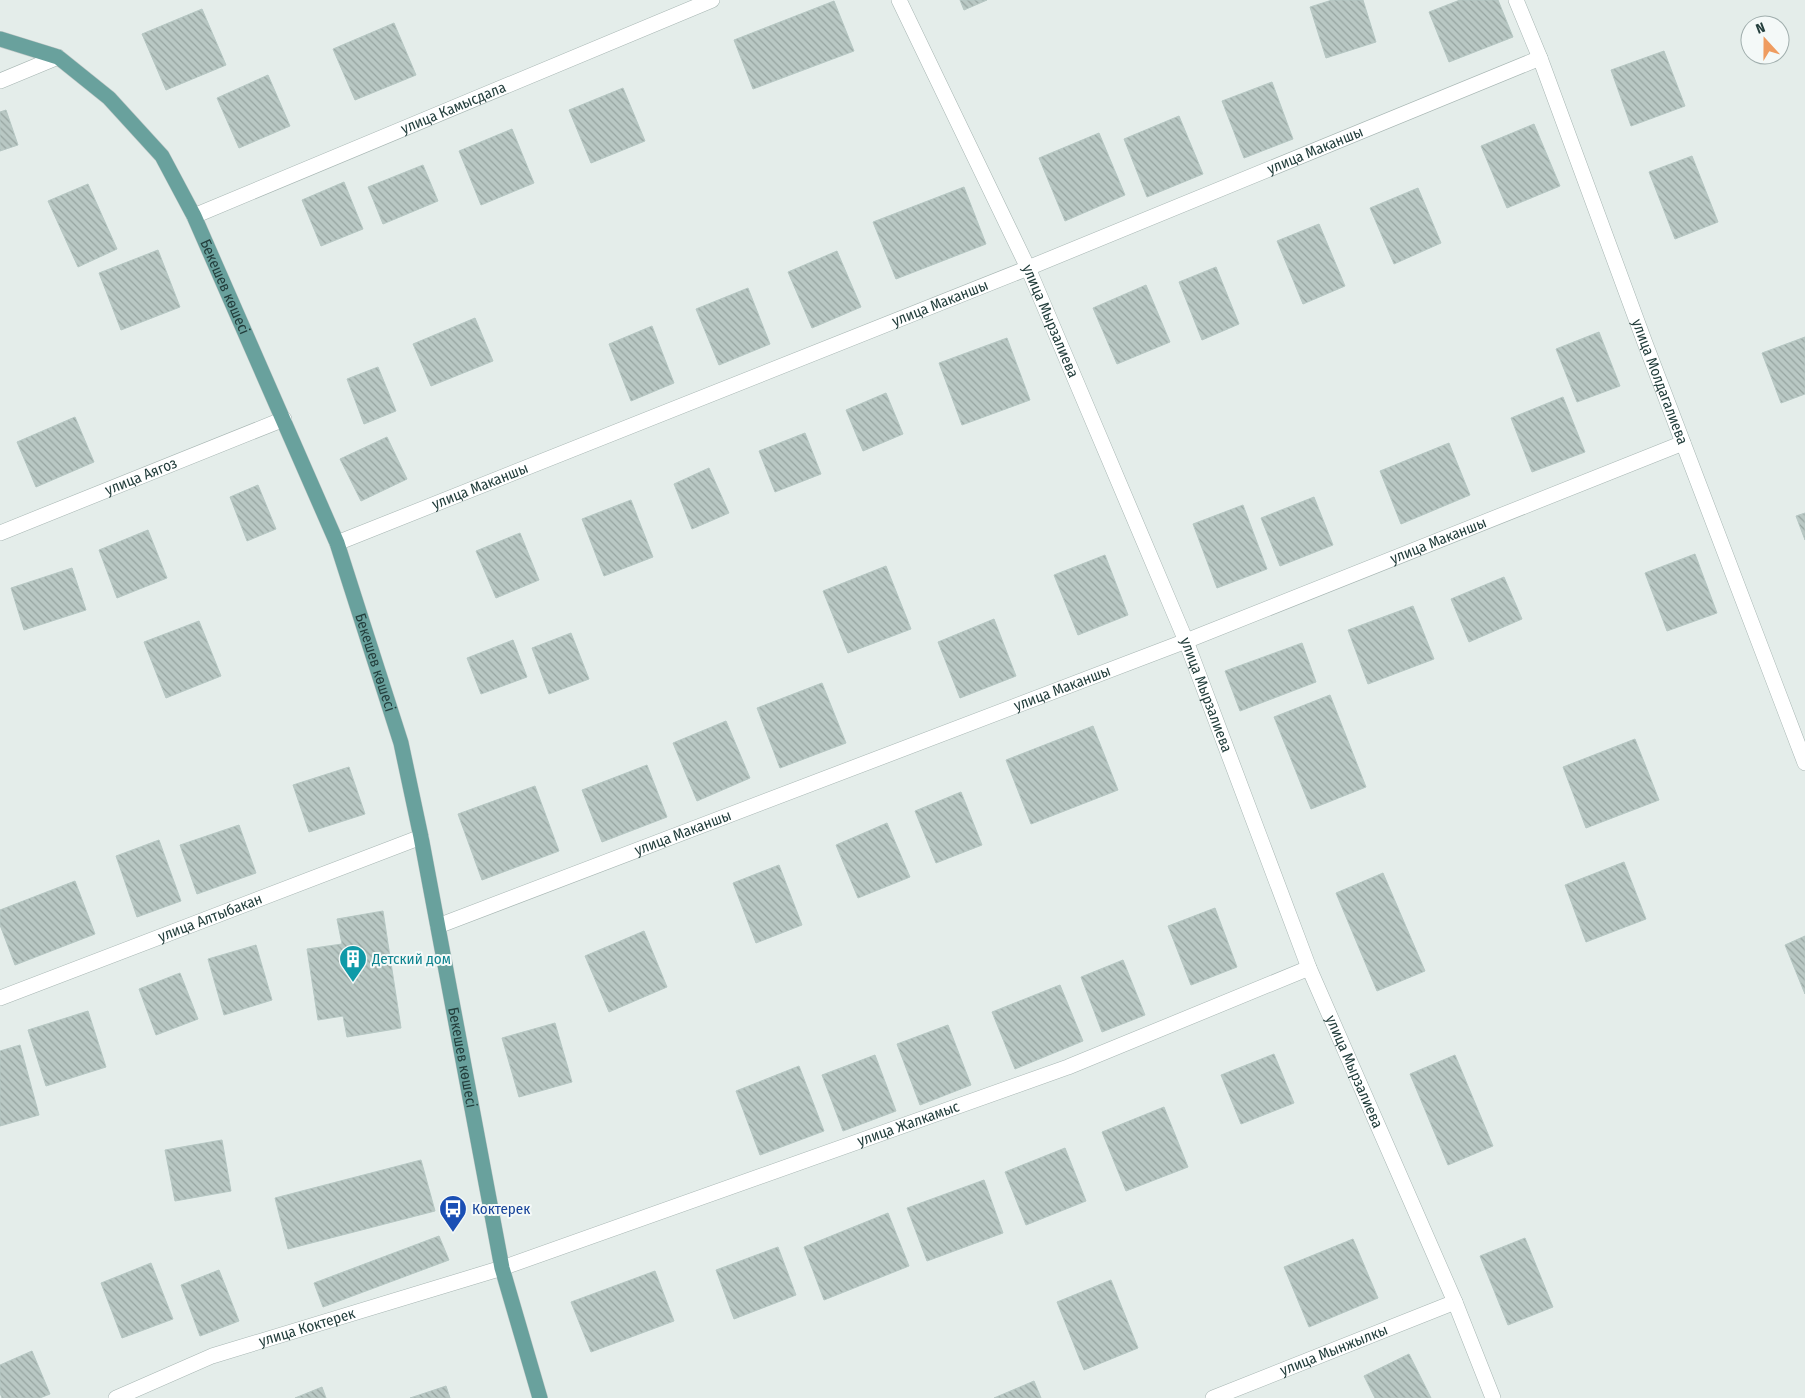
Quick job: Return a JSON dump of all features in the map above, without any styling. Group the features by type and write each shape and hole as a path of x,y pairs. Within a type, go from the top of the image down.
{"main road":[{"name":"Бекешев көшесі","path":"0,39 58,57 109,98 162,156 194,216 337,543 401,743 421,837 502,1268 540,1398"}],"street":[{"name":"улица Камысдала","path":"194,216 712,0"},
{"name":"улица Мырзалиева","path":"899,0 1028,268 1186,641 1309,968 1455,1302 1493,1398"},
{"name":"улица Молдагалиева","path":"1516,0 1540,58 1683,443 1805,763"},
{"path":"0,81 58,57"},
{"name":"улица Маканшы","path":"337,543 1028,268 1540,58"},
{"name":"улица Аягоз","path":"0,533 284,419"},
{"name":"улица Маканшы","path":"438,926 1186,641 1683,443"},
{"name":"улица Алтыбакан","path":"0,998 421,837"},
{"name":"улица Жалкамыс","path":"502,1268 1068,1067 1309,968"},
{"name":"улица Коктерек","path":"116,1398 212,1356 502,1268"},
{"name":"улица Мынжылкы","path":"1213,1398 1455,1302"}],"building":[{"path":"960,0 987,0 964,10"},
{"path":"1332,0 1363,0 1376,42 1326,58 1310,7"},
{"path":"1460,0 1498,0 1513,37 1449,62 1429,12"},
{"path":"834,1 854,51 753,89 734,40"},
{"path":"202,9 226,65 166,90 142,34"},
{"path":"394,23 416,75 355,100 333,49"},
{"path":"1664,51 1685,106 1631,126 1611,70"},
{"path":"268,75 290,126 239,148 217,98"},
{"path":"1272,82 1293,139 1244,158 1222,101"},
{"path":"623,88 645,141 591,163 569,110"},
{"path":"6,110 18,145 0,151 0,112"},
{"path":"1179,116 1203,174 1147,197 1124,139"},
{"path":"1534,124 1560,186 1507,208 1481,146"},
{"path":"512,129 534,183 481,205 459,151"},
{"path":"1099,133 1125,195 1065,221 1039,158"},
{"path":"1692,156 1718,222 1675,239 1649,172"},
{"path":"423,165 438,201 383,224 368,187"},
{"path":"344,182 363,229 321,246 302,200"},
{"path":"88,184 117,249 78,267 48,201"},
{"path":"964,187 986,244 896,279 873,222"},
{"path":"1418,188 1441,243 1394,264 1370,208"},
{"path":"1319,224 1345,286 1303,304 1277,241"},
{"path":"158,250 180,307 121,330 99,273"},
{"path":"837,251 861,307 812,328 788,272"},
{"path":"1216,267 1239,324 1202,340 1179,282"},
{"path":"1146,285 1170,342 1117,364 1093,308"},
{"path":"748,288 770,344 719,365 696,309"},
{"path":"475,318 493,361 431,386 413,344"},
{"path":"652,326 674,383 631,401 609,344"},
{"path":"1599,332 1620,386 1577,402 1556,349"},
{"path":"1805,337 1805,394 1781,403 1762,353"},
{"path":"1007,338 1030,400 962,425 939,363"},
{"path":"378,367 396,411 364,424 347,379"},
{"path":"886,393 903,434 863,451 846,410"},
{"path":"1563,397 1585,452 1532,472 1511,418"},
{"path":"75,417 94,462 36,487 17,442"},
{"path":"805,433 821,474 775,492 759,451"},
{"path":"387,437 407,479 361,501 340,459"},
{"path":"1449,443 1470,495 1401,524 1380,471"},
{"path":"709,468 729,513 692,529 674,484"},
{"path":"258,485 276,529 247,541 230,497"},
{"path":"1314,497 1333,545 1280,566 1261,518"},
{"path":"631,500 653,557 604,576 582,519"},
{"path":"1243,505 1267,569 1217,588 1193,524"},
{"path":"1805,513 1805,540 1796,516"},
{"path":"148,530 167,578 117,598 99,550"},
{"path":"520,533 539,580 496,598 476,551"},
{"path":"1695,554 1717,613 1667,631 1645,573"},
{"path":"1105,555 1128,615 1078,635 1054,575"},
{"path":"886,566 911,629 848,653 823,591"},
{"path":"72,568 86,610 24,630 11,588"},
{"path":"1504,577 1522,619 1469,642 1451,599"},
{"path":"1413,606 1434,659 1368,684 1348,630"},
{"path":"994,619 1016,676 960,698 938,642"},
{"path":"199,621 221,676 166,698 144,642"},
{"path":"571,633 589,679 549,694 532,648"},
{"path":"513,640 527,677 481,694 467,658"},
{"path":"1302,643 1316,682 1240,711 1225,671"},
{"path":"822,683 846,743 780,768 757,708"},
{"path":"1330,695 1366,787 1311,809 1274,717"},
{"path":"726,721 750,778 697,801 673,743"},
{"path":"1093,726 1118,790 1031,824 1006,760"},
{"path":"1635,739 1659,800 1586,828 1563,767"},
{"path":"647,765 667,817 602,842 582,790"},
{"path":"349,767 365,814 309,832 293,785"},
{"path":"535,786 559,851 482,880 458,814"},
{"path":"961,792 982,845 936,863 915,811"},
{"path":"887,823 910,877 858,898 836,845"},
{"path":"239,825 256,873 197,894 180,845"},
{"path":"159,840 181,901 137,917 116,856"},
{"path":"1624,862 1646,919 1586,942 1565,885"},
{"path":"779,865 802,925 756,943 733,883"},
{"path":"1383,873 1425,971 1377,991 1336,893"},
{"path":"75,881 95,934 15,965 0,925 0,910"},
{"path":"1215,908 1237,967 1191,985 1168,926"},
{"name":"Детский дом","path":"383,911 401,1028 347,1037 343,1016 318,1020 307,949 342,944 337,919"},
{"path":"644,931 667,987 609,1012 585,956"},
{"path":"1805,936 1805,994 1785,945"},
{"path":"256,945 272,1000 224,1015 208,959"},
{"path":"1123,960 1145,1015 1102,1032 1081,977"},
{"path":"180,973 198,1019 156,1035 139,989"},
{"path":"1060,985 1083,1041 1015,1069 992,1012"},
{"path":"88,1011 106,1067 46,1086 28,1030"},
{"path":"555,1023 572,1082 519,1097 502,1038"},
{"path":"948,1025 971,1085 920,1105 897,1044"},
{"path":"20,1045 39,1115 0,1126 0,1051"},
{"path":"1274,1054 1294,1103 1241,1124 1221,1075"},
{"path":"875,1055 896,1111 843,1131 822,1075"},
{"path":"1455,1055 1493,1146 1448,1165 1410,1074"},
{"path":"799,1066 824,1131 760,1155 736,1091"},
{"path":"1164,1107 1188,1167 1126,1191 1102,1132"},
{"path":"222,1140 231,1191 175,1201 165,1150"},
{"path":"1065,1148 1086,1201 1026,1225 1005,1172"},
{"path":"421,1160 435,1211 288,1249 275,1198"},
{"path":"984,1180 1003,1233 927,1261 907,1208"},
{"path":"888,1213 909,1266 824,1300 804,1247"},
{"path":"439,1236 449,1260 323,1307 314,1283"},
{"path":"1525,1238 1553,1307 1508,1325 1480,1256"},
{"path":"1353,1239 1378,1298 1309,1327 1284,1267"},
{"path":"778,1247 796,1295 734,1319 716,1270"},
{"path":"151,1263 173,1319 122,1338 101,1283"},
{"path":"219,1270 239,1321 200,1336 181,1285"},
{"path":"655,1271 674,1321 591,1352 571,1302"},
{"path":"1111,1280 1138,1348 1084,1370 1057,1302"},
{"path":"32,1351 50,1394 40,1398 2,1398 0,1393 0,1365"},
{"path":"1409,1354 1431,1398 1375,1398 1364,1376"},
{"path":"1034,1381 1041,1398 994,1398"},
{"path":"446,1386 450,1398 410,1398"},
{"path":"322,1387 326,1398 295,1398"}],"place":[{"name":"Детский дом","path":"353,983"},
{"name":"Коктерек","path":"453,1233"}]}
